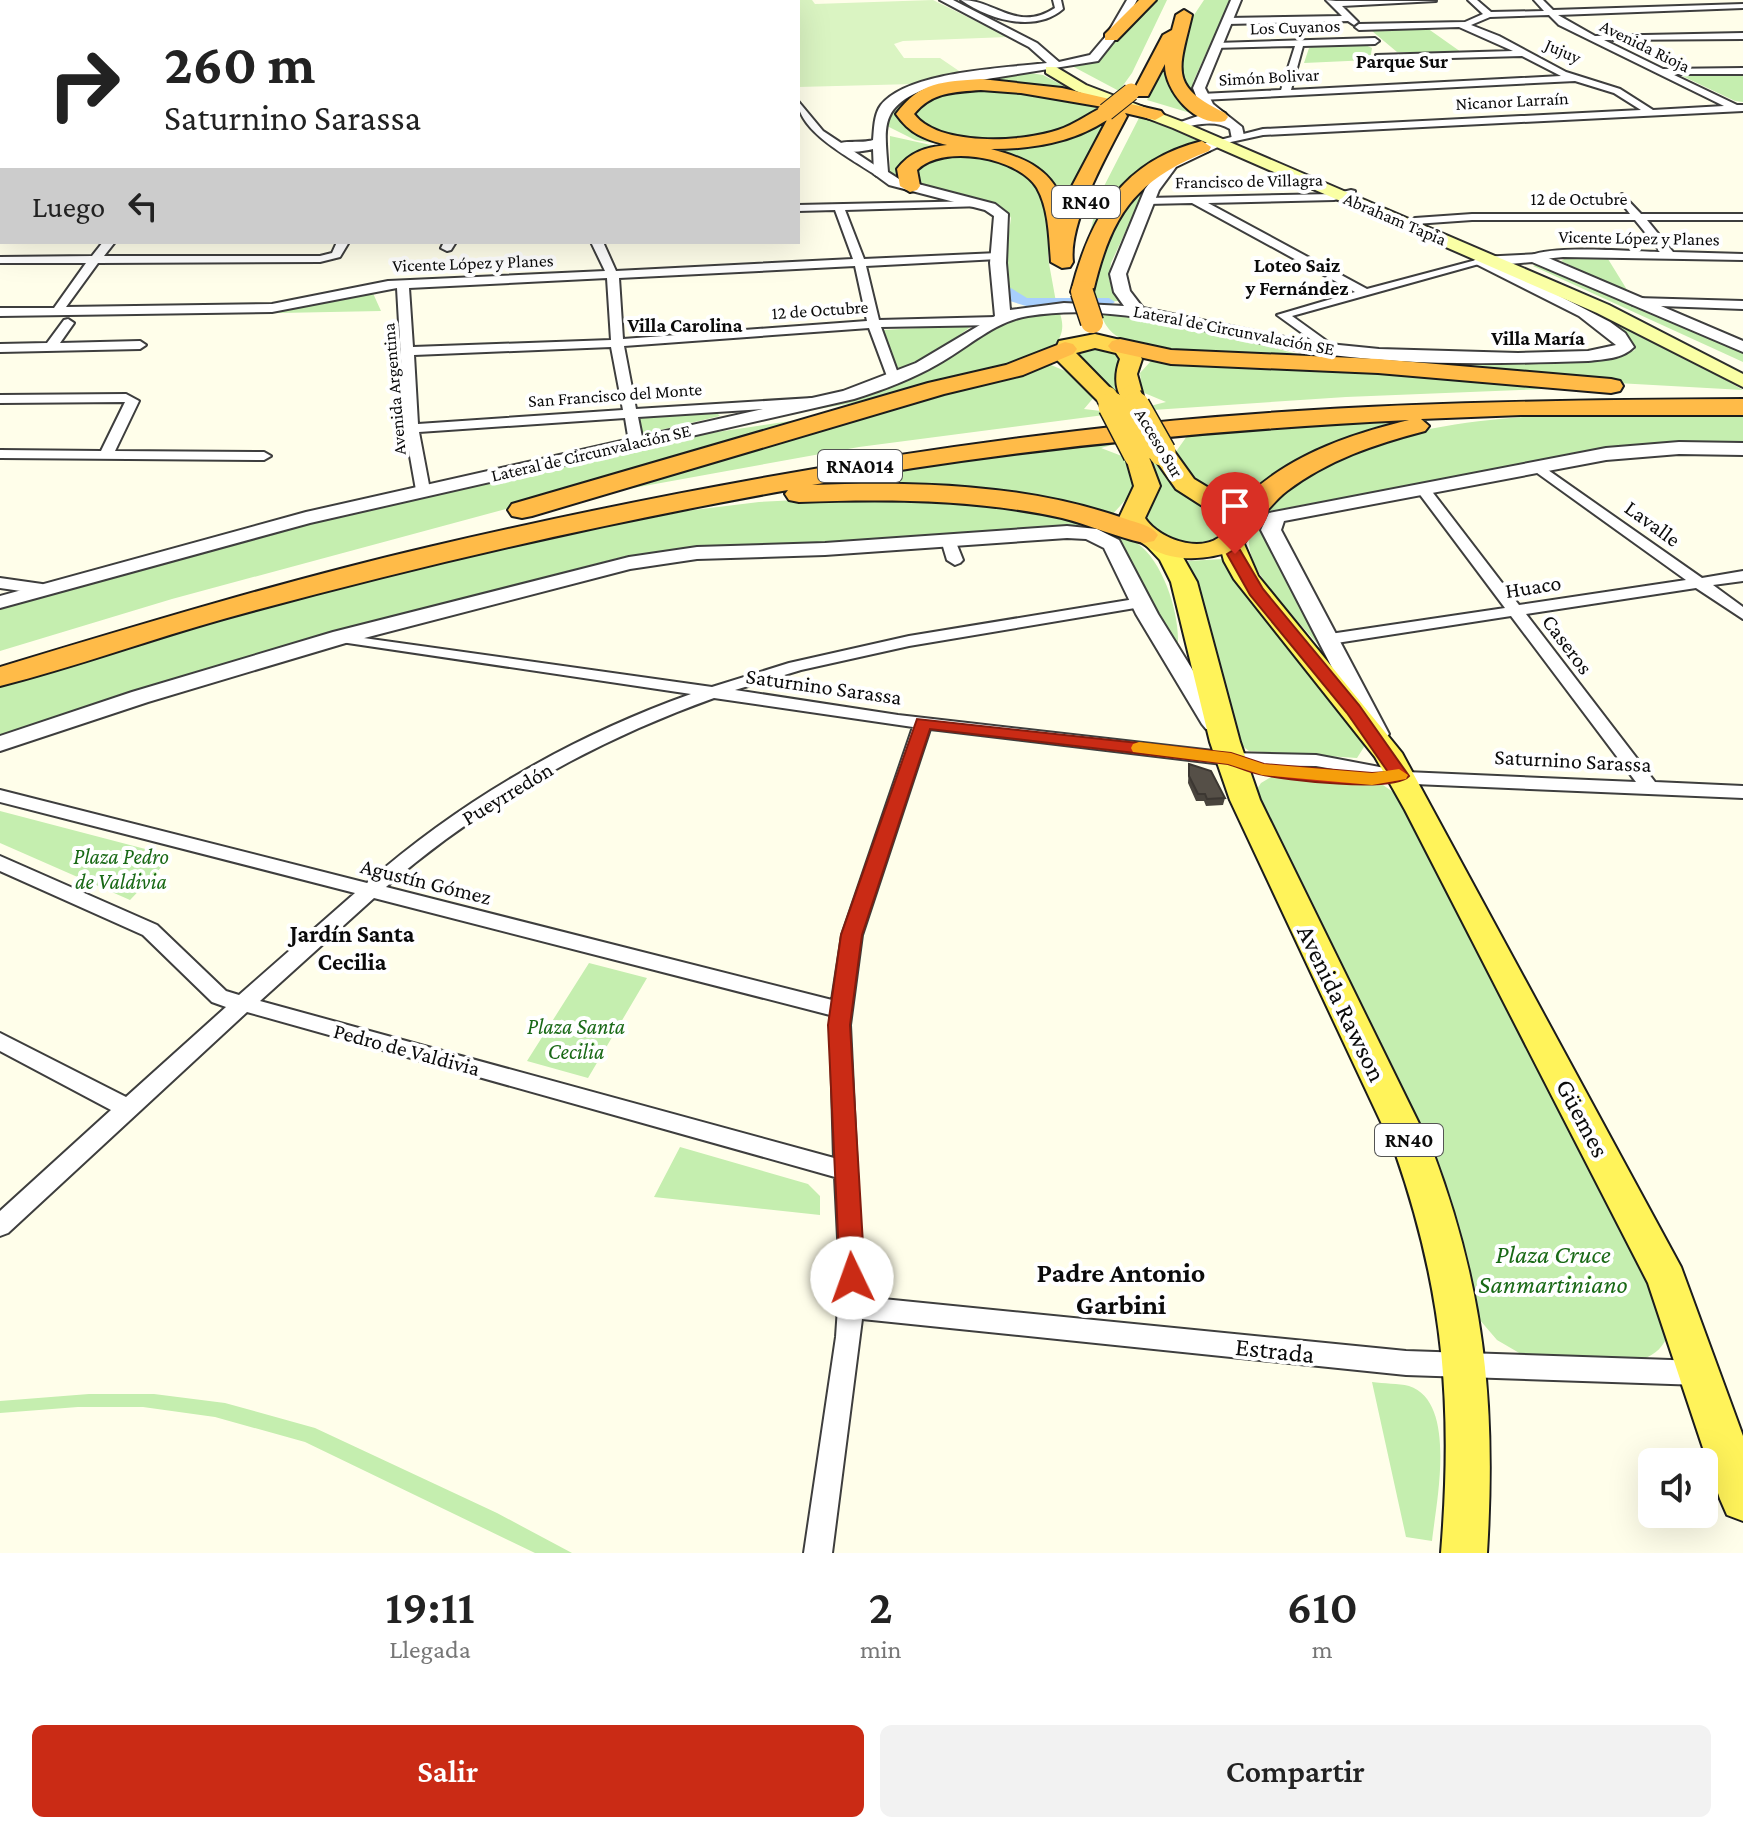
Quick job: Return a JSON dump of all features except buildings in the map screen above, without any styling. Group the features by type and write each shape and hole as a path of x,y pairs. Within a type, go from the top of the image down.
{"highway":[{"path":"1111,37 1148,0"},
{"name":"RN40","path":"1066,348 1082,322 1062,262 1071,211 1117,116 1135,91 1179,8 1195,0"},
{"path":"1073,292 1127,188 1160,162 1223,132 1185,100 1175,87 1179,8"},
{"path":"1117,116 1063,134 1007,144 942,138 914,126 905,114 913,101 928,93 990,85 1066,92 1155,115"},
{"name":"RN40","path":"1073,292 1082,212 1117,116"},
{"path":"882,132 913,141 973,151 1017,163 1033,171 1049,187 1056,208 1062,262"},
{"path":"910,186 907,169 916,159 939,152 973,151"},
{"path":"1082,322 1116,344"},
{"path":"369,554 920,393 1014,370 1085,341 1116,344 1171,357 1740,383"},
{"name":"Acceso Sur","path":"1116,344 1130,355 1126,374 1150,453 1147,486 1132,518 1150,539"},
{"name":"Acceso Sur","path":"1066,348 1070,364 1094,381 1150,453 1185,484 1222,506 1235,533"},
{"name":"RNA014","path":"0,660 191,602 369,554 672,486 819,460 1013,432 1198,412 1412,399 1598,395 1740,383"},
{"name":"RNA014","path":"0,677 249,601 494,538 820,472 1114,433 1377,412 1557,407 1743,407"},
{"path":"494,538 686,505 855,492 954,496 1018,504 1082,515 1169,548 1197,550 1235,533 1260,499 1301,471 1346,446 1393,431 1432,423 1500,416 1707,407"}],"main road":[{"name":"Abraham Tapia","path":"1053,67 1184,123"},
{"name":"Abraham Tapia","path":"1053,67 1074,85 1155,115 1223,132 1345,194 1494,261 1627,311 1740,383"},
{"name":"Abraham Tapia","path":"1345,194 1415,221 1494,261"},
{"name":"Güemes","path":"1235,533 1237,561 1256,591 1394,765 1640,1226 1667,1280 1743,1499"},
{"name":"Avenida Rawson","path":"1150,539 1171,557 1184,582 1228,750 1245,800 1414,1152 1451,1259 1461,1310 1472,1431 1464,1553"}],"street":[{"name":"Abraham Tapia","path":"945,0 1023,39 1043,53 1053,67"},
{"path":"965,0 1005,18 1050,15 1071,12 1058,3 1050,15"},
{"path":"881,174 882,132 889,103 913,89 948,80 1091,59 1097,56 1111,37 1132,0"},
{"path":"1136,310 1122,292 1118,274 1147,201 1165,169 1223,132 1201,97 1202,80 1236,0"},
{"path":"1472,0 1489,15"},
{"name":"Avenida Rioja","path":"1538,0 1562,23 1741,109"},
{"path":"1698,0 1710,7"},
{"path":"1332,2 1432,1"},
{"path":"1332,2 1381,47 1375,88"},
{"path":"1359,27 1460,24 1489,15 1743,6"},
{"path":"1227,21 1349,18"},
{"name":"Jujuy","path":"1460,24 1578,78 1617,91 1650,112"},
{"path":"1593,38 1743,36"},
{"name":"Los Cuyanos","path":"1216,46 1375,41"},
{"path":"1285,93 1300,43"},
{"path":"1043,53 1091,59"},
{"path":"1379,57 1525,53"},
{"path":"1661,71 1743,71"},
{"name":"Simón Bolivar","path":"1201,97 1578,78"},
{"path":"800,107 820,133 881,174 910,186 980,204 1001,214 999,319"},
{"name":"Nicanor Larraín","path":"1223,132 1741,109"},
{"path":"840,146 861,148 882,132"},
{"path":"886,206 901,198 910,186"},
{"name":"Francisco de Villagra","path":"1147,201 1345,194"},
{"path":"1622,197 1670,256"},
{"path":"1194,200 1366,293"},
{"path":"800,208 980,204"},
{"path":"839,208 860,263 874,324 894,379"},
{"name":"12 de Octubre","path":"1415,221 1472,217 1743,217"},
{"path":"58,311 107,244"},
{"path":"0,260 331,258 342,244"},
{"path":"598,244 613,276 617,343 636,442"},
{"name":"Vicente López y Planes","path":"1534,257 1563,254 1743,257"},
{"name":"Vicente López y Planes","path":"0,312 272,308 368,287 403,284 998,256"},
{"path":"1331,350 1283,315 1494,261 1534,257 1743,347"},
{"name":"Lateral de Circunvalación SE","path":"0,602 248,532 821,401 894,379 941,357 999,319 1057,308 1136,310 1227,332 1331,350 1430,357 1603,355 1626,347 1623,339 1588,315 1494,261"},
{"name":"Avenida Argentina","path":"403,284 412,428 423,490"},
{"path":"1637,302 1743,305"},
{"name":"12 de Octubre","path":"408,351 617,343 874,324 999,319"},
{"path":"51,347 68,323"},
{"path":"1227,332 1313,355 1378,366"},
{"path":"0,348 140,345"},
{"path":"678,433 839,412 920,393"},
{"path":"0,399 126,398 132,401 107,453"},
{"name":"San Francisco del Monte","path":"412,428 821,401"},
{"path":"1422,488 1633,451 1743,449"},
{"path":"0,454 264,456"},
{"name":"Lavalle","path":"1538,467 1743,614"},
{"name":"Güemes","path":"1394,765 1271,530 1276,517 1296,511 1422,488"},
{"name":"Caseros","path":"1422,488 1650,788"},
{"name":"Avenida Rawson","path":"416,616 667,556 952,550 1090,533 1112,544 1141,603 1228,750"},
{"name":"Huaco","path":"1330,639 1743,576"},
{"path":"0,583 42,589"},
{"name":"Pueyrredón","path":"0,1226 242,1004 430,840 507,790 608,736 684,702 835,657 921,636 1141,603"},
{"path":"0,744 140,697 416,616"},
{"path":"413,648 407,634 416,616"},
{"name":"Saturnino Sarassa","path":"341,637 923,723 1228,750 1262,769 1372,779 1394,765 1650,788 1743,792"},
{"path":"818,1553 851,1307 839,1025 852,935 923,723"},
{"name":"Agustín Gómez","path":"0,796 841,1010"},
{"name":"Pedro de Valdivia","path":"0,863 150,930 219,997 847,1171"},
{"path":"0,1041 128,1108"},
{"name":"Estrada","path":"851,1307 1406,1363 1700,1373"}],"green space":[{"path":"800,0 812,0 815,4 933,0 1008,37 903,41 894,44 904,58 940,58 962,73 914,84 800,87"},
{"path":"1151,0 1167,0 1132,73 1119,91 1072,66 1091,62"},
{"path":"1204,0 1230,0 1193,82 1193,95 1178,81 1188,24"},
{"path":"1427,28 1461,52 1397,52 1372,31"},
{"path":"1363,44 1372,48 1370,60 1304,63 1309,48 1314,46"},
{"path":"1173,48 1169,75 1197,115 1147,100"},
{"path":"1030,73 1043,75 1091,96 967,85 904,106 924,134 1013,145 1109,114 1064,201 1059,201 1051,184 978,150 915,140 887,126 894,110 926,89 970,79"},
{"path":"1680,75 1743,75 1743,102 1735,101"},
{"path":"974,86 1107,104 1067,129 1018,141 951,138 912,118 918,101"},
{"path":"1140,116 1204,141 1162,159 1086,247 1100,194"},
{"path":"890,136 949,149 926,153 904,182 890,172"},
{"path":"946,153 1002,159 1041,184 1050,224 1048,258 1056,302 1024,301 1009,291 1007,246 1011,218 1008,212 927,187 917,179 913,168"},
{"path":"1148,183 1111,263 1109,280 1120,301 1097,302 1091,284 1124,202"},
{"path":"1566,258 1608,259 1629,293 1561,261"},
{"path":"1537,264 1743,352 1743,362 1533,266"},
{"path":"372,291 381,311 175,315 271,310"},
{"path":"1567,299 1654,339 1743,390 1581,381 1353,360 1274,343 1558,362 1615,359 1635,350 1630,339 1618,328"},
{"path":"1100,310 1142,314 1313,358 1219,356 1149,347 1113,333"},
{"path":"1059,311 1062,328 1058,340 1033,359 871,400 770,417 840,400 1013,318"},
{"path":"973,325 931,356 898,369 883,330"},
{"path":"1105,346 1122,356 1121,396 1117,397 1074,351"},
{"path":"1151,361 1347,368 1570,388 1346,397 1153,410 1150,406 1166,402 1142,392 1140,373"},
{"path":"1051,365 1070,373 1095,396 1084,409 1101,411 1104,415 859,447 589,496 946,391"},
{"path":"715,411 720,416 648,433 640,432 636,421 639,417"},
{"path":"1743,413 1743,444 1666,443 1607,448 1265,512 1258,524 1333,669 1317,648 1320,647 1267,585 1252,557 1249,536 1252,528 1260,514 1273,502 1332,462 1392,438 1440,427 1542,416"},
{"path":"824,416 517,506 172,599 0,651 0,608 253,537 424,495 697,435"},
{"path":"1443,418 1405,424 1312,456 1237,501 1196,482 1175,453 1187,436 1167,437 1265,425"},
{"path":"1116,438 1119,443 1101,448 1127,458 1132,490 1112,515 847,489 750,493"},
{"path":"1148,453 1173,484 1208,504 1226,525 1219,535 1211,541 1190,542 1147,527 1143,513 1158,481"},
{"path":"860,497 1004,507 1080,520 1112,530 1137,543 1155,562 1168,588 1176,616 1178,642 1172,643 1116,539 1095,529 1060,527 816,543 702,546 626,556 306,639 0,735 0,685 282,599 636,517 759,502"},
{"path":"1223,559 1242,590 1360,733 1364,747 1357,758 1249,751 1241,745 1187,561"},
{"name":"Plaza Cruce Sanmartiniano","path":"1271,777 1383,785 1403,799 1631,1232 1669,1332 1662,1346 1651,1355 1641,1360 1521,1354 1497,1340 1479,1319 1255,792 1261,783"},
{"name":"Plaza Pedro de Valdivia","path":"0,811 172,856 130,900 0,843"},
{"name":"Plaza Santa Cecilia","path":"589,963 647,978 588,1078 527,1061"},
{"path":"680,1147 808,1184 820,1196 820,1215 654,1197"},
{"path":"1372,1382 1409,1386 1424,1396 1434,1412 1440,1455 1432,1541 1406,1537"},
{"path":"89,1394 154,1394 225,1403 315,1428 497,1513 572,1553 535,1553 305,1442 215,1417 143,1407 78,1407 0,1413 0,1401"}],"waterway":[{"path":"1011,292 1014,298 1026,302 1109,302"}],"slow traffic":[{"path":"1139,748 1231,759 1262,769 1372,779 1399,775"}],"district":[{"name":"Parque Sur","path":"1402,61"},
{"name":"Loteo Saiz y Fernández","path":"1297,276"},
{"name":"Villa Carolina","path":"685,325"},
{"name":"Villa María","path":"1538,338"},
{"name":"Jardín Santa Cecilia","path":"352,948"},
{"name":"Padre Antonio Garbini","path":"1121,1288"}],"route":[{"path":"852,1278 839,1025 852,935 923,723 1231,759 1262,769 1372,779 1400,776 1387,753 1353,709 1256,591 1241,570 1235,554"}]}
